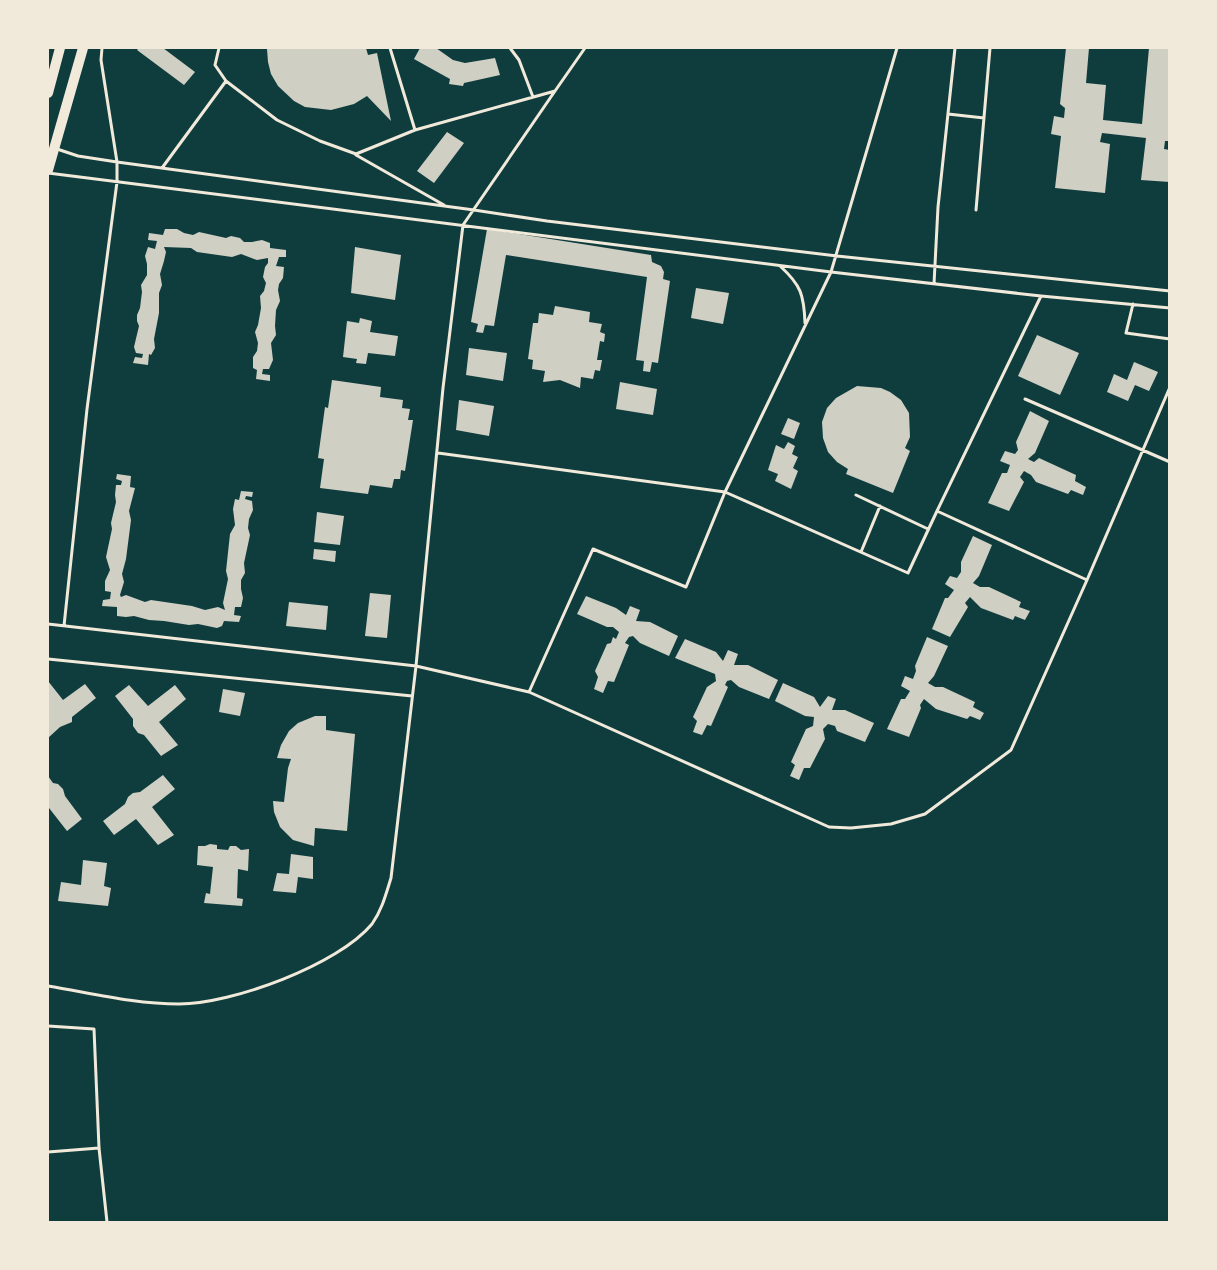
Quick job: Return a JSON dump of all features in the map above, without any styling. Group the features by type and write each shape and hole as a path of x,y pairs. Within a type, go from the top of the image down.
{"highway":[{"path":"48,93 60,48"},
{"path":"48,171 84,48"}],"lane":[{"path":"64,626 87,409 117,182 117,162 101,60 102,48"},
{"path":"219,48 215,65 226,81 277,120 320,141 356,154 446,206"},
{"path":"390,48 416,130"},
{"path":"510,48 519,60 533,97"},
{"path":"48,986 137,1001 179,1004 209,1002 235,996 296,973 330,957 362,934 373,922 383,904 391,878 416,666 443,388 463,225 585,48"},
{"path":"529,692 593,549 686,587 725,492 831,272 897,48"},
{"path":"934,284 938,206 955,48"},
{"path":"976,210 990,48"},
{"path":"162,168 226,81"},
{"path":"356,154 416,130 555,91"},
{"path":"948,114 984,118"},
{"path":"54,148 78,156 117,162 547,221 836,256 1170,291"},
{"path":"48,171 117,182 779,266 1040,296 1170,308"},
{"path":"779,266 792,277 801,289 805,304 806,324"},
{"path":"438,453 725,492 908,573 1040,296"},
{"path":"1133,304 1126,333 1170,339"},
{"path":"48,624 416,666 529,692 829,827 851,828 891,824 925,814 1011,750 1170,387"},
{"path":"1024,399 1170,462"},
{"path":"856,495 928,529"},
{"path":"861,552 880,506"},
{"path":"937,511 1087,580"},
{"path":"48,659 412,696"},
{"path":"48,1026 94,1030 100,1148 107,1222"},
{"path":"48,1152 100,1148"}],"building":[{"path":"139,48 163,48 195,72 184,85 137,50"},
{"path":"366,48 368,55 377,53 391,121 367,96 354,104 331,110 305,107 294,101 278,86 271,74 267,49"},
{"path":"420,48 436,48 453,60 465,63 495,58 500,75 464,83 463,86 449,84 450,79 414,59"},
{"path":"1066,48 1089,48 1086,83 1106,85 1103,120 1142,124 1149,48 1170,48 1168,93 1170,93 1170,141 1165,141 1164,149 1170,150 1170,182 1141,180 1146,138 1102,133 1100,142 1110,144 1105,193 1055,188 1061,136 1051,134 1054,116 1064,118 1065,108 1060,104"},
{"path":"447,132 464,143 434,183 417,171"},
{"path":"165,229 177,229 193,235 199,232 226,238 231,236 240,238 244,242 262,240 270,243 270,248 286,250 286,257 279,257 276,266 284,267 283,278 278,290 280,301 276,310 276,335 271,343 273,360 269,369 263,369 262,374 270,375 270,381 256,379 257,370 253,368 253,357 257,351 258,343 255,332 261,308 260,296 264,291 266,283 263,277 268,258 257,260 241,254 232,257 197,252 191,248 164,247 166,252 160,274 162,285 159,293 159,313 154,339 155,348 151,355 149,354 148,365 133,363 135,357 142,358 143,354 136,353 134,347 139,326 137,315 140,308 141,285 147,275 145,256 148,247 155,249 157,241 148,240 149,233 163,235"},
{"path":"487,229 651,255 652,262 661,266 664,272 663,279 670,281 658,363 652,362 650,372 643,371 644,361 636,360 647,277 506,255 494,326 485,325 483,333 476,332 478,324 471,322"},
{"path":"355,247 401,255 395,300 351,293"},
{"path":"696,288 729,293 723,324 691,318"},
{"path":"555,306 590,312 589,322 602,324 600,332 605,334 604,342 600,341 597,360 602,360 600,371 595,370 593,379 581,377 580,388 560,380 543,382 545,371 532,369 533,360 528,359 533,323 538,323 539,313 553,315"},
{"path":"360,318 372,321 370,332 398,336 395,356 368,353 366,364 356,363 357,359 343,357 347,321 359,323"},
{"path":"1037,335 1079,353 1060,395 1018,376"},
{"path":"469,348 507,353 503,381 466,375"},
{"path":"1134,362 1158,372 1149,391 1135,385 1128,401 1107,392 1114,374 1127,380"},
{"path":"332,380 381,387 380,397 403,400 402,408 410,409 408,420 413,420 405,471 401,470 400,479 394,479 392,488 370,485 368,494 320,488 324,459 318,458 325,407 328,408"},
{"path":"620,382 657,389 653,415 616,409"},
{"path":"857,386 881,388 890,392 901,400 909,413 910,437 905,448 910,451 893,493 846,474 848,469 837,462 828,452 823,438 822,422 827,408 836,398"},
{"path":"459,400 494,406 489,436 456,430"},
{"path":"1030,411 1049,421 1035,453 1028,459 1034,462 1039,458 1076,475 1075,481 1086,487 1083,495 1071,490 1068,494 1036,482 1031,475 1024,471 1020,477 1024,482 1009,511 988,503 1002,473 1007,473 1010,465 1000,461 1005,451 1015,454 1018,450 1016,442"},
{"path":"788,418 800,423 794,439 781,434"},
{"path":"788,442 795,446 792,454 798,457 793,468 798,471 791,489 775,481 778,474 768,470 776,445 784,449"},
{"path":"117,474 131,476 130,487 135,488 129,511 131,520 122,574 124,582 121,597 126,595 145,602 151,600 192,606 205,610 218,607 225,610 223,603 228,579 226,571 230,534 235,525 233,509 235,499 239,500 241,491 253,492 252,497 246,496 245,499 252,501 253,510 249,519 248,528 250,535 244,563 245,573 241,580 243,598 241,607 235,607 234,615 241,616 239,622 224,621 222,626 217,628 198,624 189,625 149,620 134,616 117,616 117,607 102,606 103,600 110,599 111,592 105,591 105,581 110,570 106,557 116,502 116,485 121,485 122,481 116,479"},
{"path":"317,512 344,516 340,545 314,542"},
{"path":"973,536 992,545 979,576 973,583 980,587 989,587 1021,602 1019,607 1030,611 1025,620 1015,616 1013,620 981,608 970,597 965,603 968,607 950,637 932,629 945,598 948,598 954,590 945,584 950,576 957,578 961,572 961,562"},
{"path":"314,549 336,551 335,562 313,559"},
{"path":"370,593 391,595 387,638 365,636"},
{"path":"586,596 616,608 626,615 630,606 640,610 636,621 650,622 678,636 669,656 640,643 633,636 629,637 625,643 629,645 614,682 608,681 603,693 594,689 598,677 595,671 607,644 611,643 613,637 616,639 619,632 613,627 607,627 577,614"},
{"path":"289,602 328,606 326,630 286,626"},
{"path":"927,637 948,646 934,676 928,683 935,687 943,687 975,702 973,707 984,713 980,720 970,716 967,719 936,709 924,699 920,705 921,708 909,737 887,729 901,699 905,699 910,691 901,686 905,676 913,679 916,671 915,666"},
{"path":"685,639 716,652 723,661 728,650 738,654 734,665 748,665 778,680 769,699 739,687 731,680 727,681 725,685 728,687 711,726 707,725 702,735 693,732 697,721 693,717 707,687 716,681 715,674 675,658"},
{"path":"48,681 63,700 85,684 96,698 72,717 72,722 60,727 48,738"},
{"path":"783,683 814,697 820,707 828,696 836,699 832,710 845,710 874,723 865,742 837,731 835,726 828,724 823,729 825,739 810,768 804,768 799,780 790,776 795,765 791,762 806,729 813,726 814,717 805,716 775,701"},
{"path":"129,685 148,706 175,685 186,699 159,722 178,745 161,756 144,735 138,733 133,726 133,719 115,696"},
{"path":"223,689 245,693 240,716 219,712"},
{"path":"315,716 326,716 326,730 355,734 347,831 315,828 314,846 293,840 280,827 274,812 273,801 284,802 288,768 291,759 277,758 281,745 289,731 298,723"},
{"path":"163,775 175,789 152,807 174,835 158,845 136,819 114,835 103,821 125,804 128,797 133,793 140,792"},
{"path":"48,776 53,783 58,784 63,789 65,796 82,819 67,831 48,809"},
{"path":"217,845 217,849 228,850 230,846 236,846 241,850 249,849 248,871 238,869 237,898 243,899 242,906 204,903 206,893 210,894 213,867 197,865 198,846"},
{"path":"291,854 313,857 313,879 298,877 296,893 273,891 277,873 289,874"},
{"path":"83,860 107,863 104,886 111,888 108,906 58,901 61,882 81,885"}]}
